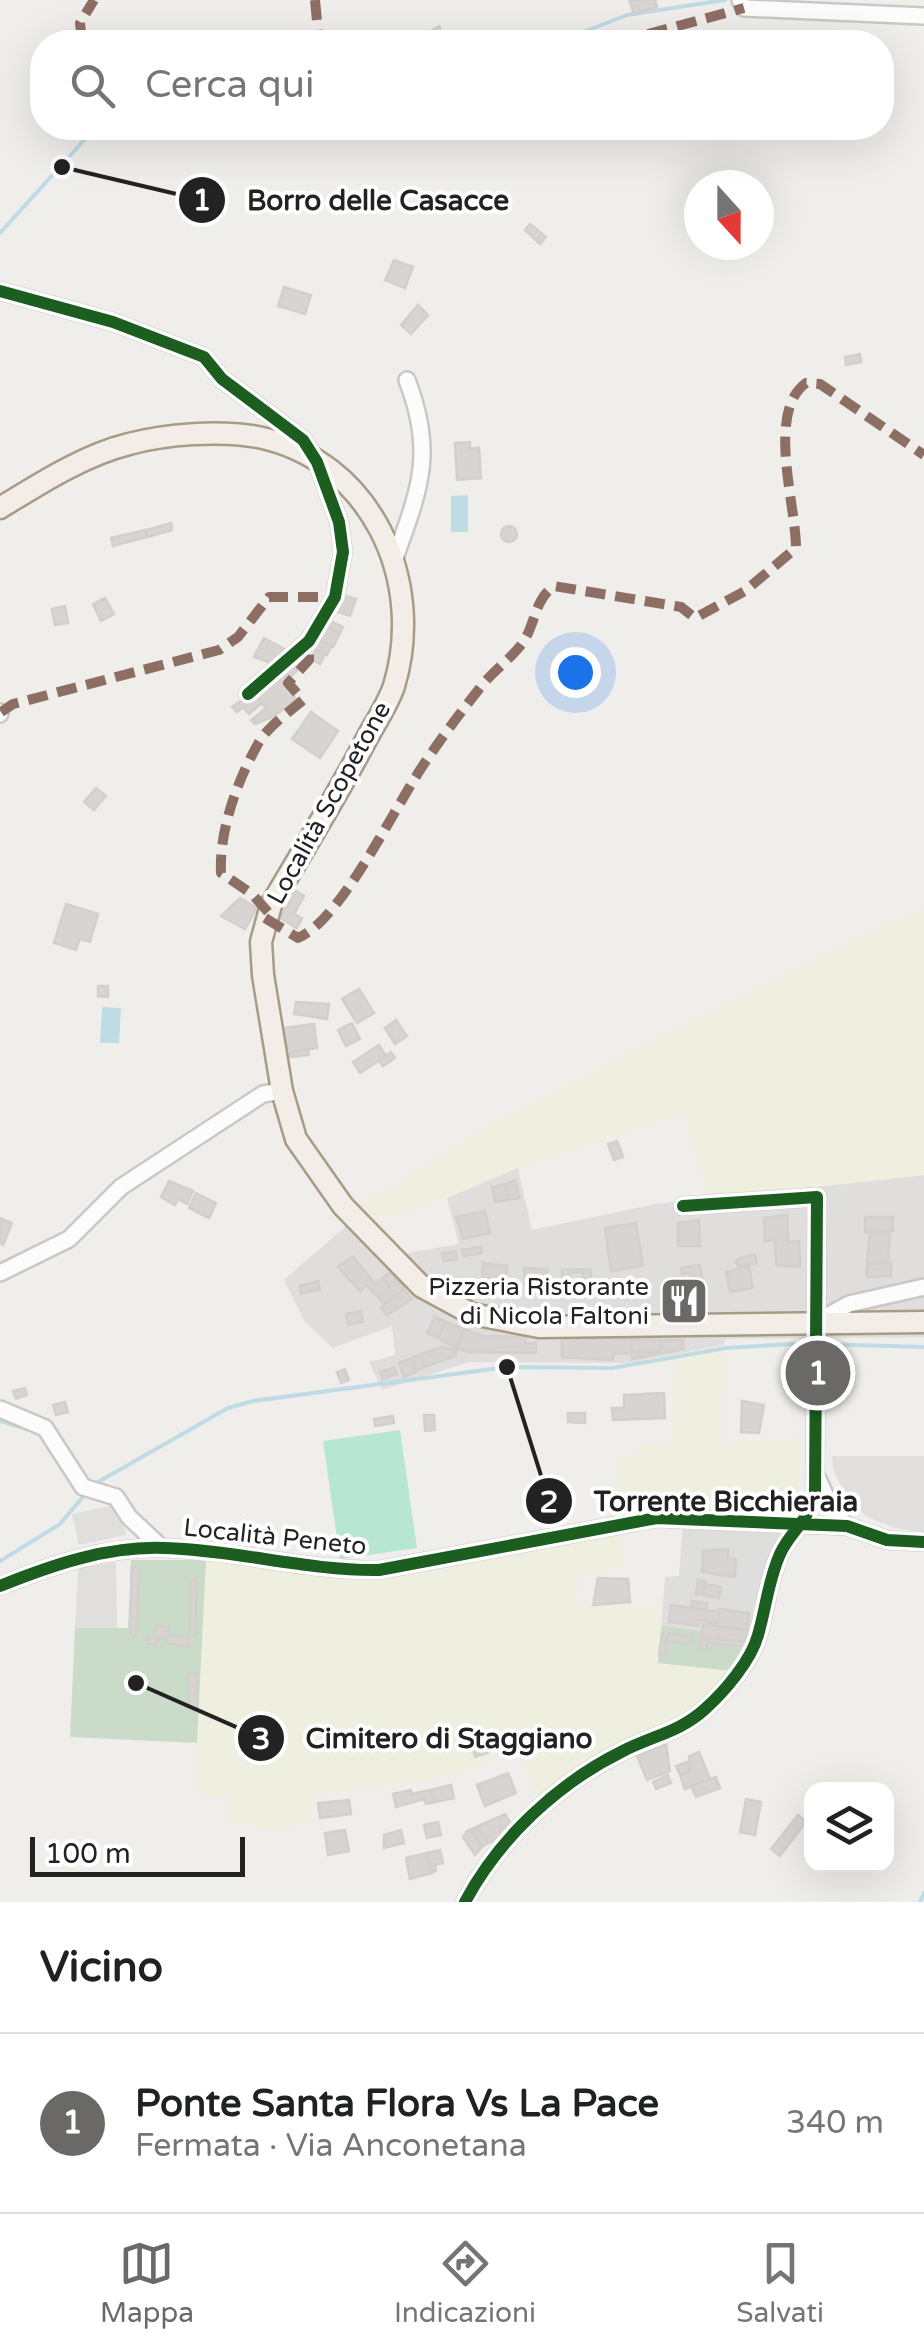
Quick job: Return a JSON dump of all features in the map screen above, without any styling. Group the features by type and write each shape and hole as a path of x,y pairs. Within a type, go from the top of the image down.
{"main road":[{"name":"Località Scopetone","path":"0,508 48,478 128,444 187,436 258,437 317,462 367,502 395,558 404,622 394,686 265,918 260,942 282,1092 296,1138 342,1206 422,1288 472,1314 539,1327 819,1327 924,1322"}],"street":[{"path":"740,0 744,8 924,16"},
{"path":"0,290 113,322 204,358 222,379 303,440 317,462 340,522 343,552 335,597 308,641 248,694"},
{"path":"395,558 426,456 423,420 407,380"},
{"path":"0,1273 68,1239 138,1175 263,1094 282,1092"},
{"path":"465,1902 485,1864 520,1825 591,1770 625,1749 674,1733 706,1708 753,1649 768,1585 782,1549 805,1524 817,1476 818,1197 683,1206"},
{"path":"819,1327 849,1304 924,1287"},
{"path":"0,1408 45,1428 84,1486 116,1497 129,1517 162,1548"},
{"path":"817,1476 833,1512 847,1526"},
{"name":"Località Peneto","path":"0,1586 48,1566 97,1555 162,1548 336,1570 379,1570 430,1563 626,1520 690,1518 847,1526 887,1540 924,1542"}],"shaded area":[{"path":"518,1168 532,1230 656,1204 924,1175 924,1337 725,1339 724,1345 627,1363 469,1362 382,1390 369,1362 395,1355 392,1326 333,1348 305,1322 284,1280 346,1226 367,1220 402,1254 459,1244 447,1198"},
{"path":"832,1456 924,1456 924,1532 895,1528 867,1517 848,1499 833,1470"},
{"path":"119,1504 126,1535 79,1545 72,1514"},
{"path":"683,1524 781,1533 754,1607 749,1645 658,1663 665,1577 679,1576"},
{"path":"116,1562 117,1628 75,1628 78,1568"}],"green space":[{"path":"924,910 924,1175 709,1199 684,1113 518,1168 407,1213 367,1220 360,1206 493,1123 872,930"},
{"path":"723,1352 722,1443 801,1438 799,1509 783,1520 672,1510 624,1513 616,1488 620,1456 638,1456 638,1445 672,1441 675,1359"},
{"path":"400,1430 417,1548 340,1559 323,1441"},
{"path":"619,1531 626,1567 578,1574 577,1607 663,1607 658,1662 732,1671 702,1704 539,1804 521,1758 513,1753 450,1776 311,1796 313,1823 260,1829 251,1822 226,1824 231,1797 207,1797 195,1785 206,1560 371,1580 407,1577"},
{"path":"131,1560 206,1560 197,1743 70,1737 75,1628 128,1628"},
{"path":"662,1626 700,1631 698,1651 708,1652 710,1644 744,1649 732,1671 658,1663"}],"water":[{"path":"468,495 468,532 451,532 451,496"},
{"path":"102,1007 121,1008 119,1043 100,1043"}],"building":[{"path":"629,0 655,0 657,7 634,14"},
{"path":"530,224 546,237 540,244 525,230"},
{"path":"394,260 413,267 405,288 385,280"},
{"path":"284,287 311,295 305,314 278,306"},
{"path":"418,305 428,315 411,334 401,325"},
{"path":"860,354 861,362 846,365 845,357"},
{"path":"470,442 470,449 479,448 481,478 457,480 455,443"},
{"path":"171,523 172,530 148,537 146,530"},
{"path":"509,526 517,534 509,542 501,534"},
{"path":"145,530 147,537 113,546 111,538"},
{"path":"340,594 356,599 350,616 335,611"},
{"path":"105,598 114,614 101,621 93,604"},
{"path":"65,606 68,623 55,625 52,609"},
{"path":"328,620 343,627 340,633 326,626"},
{"path":"326,626 340,633 333,647 319,640"},
{"path":"264,638 284,649 276,665 254,657"},
{"path":"319,640 331,646 327,655 314,649"},
{"path":"316,650 325,654 320,664 311,659"},
{"path":"299,651 307,660 284,684 276,673"},
{"path":"276,673 296,699 273,717 253,692"},
{"path":"253,692 262,703 249,714 243,707 237,712 232,707"},
{"path":"266,708 273,717 255,724 251,720"},
{"path":"311,712 338,731 320,758 292,739"},
{"path":"96,788 106,796 94,810 84,802"},
{"path":"296,891 304,896 294,914 302,918 297,928 280,918"},
{"path":"240,898 257,908 245,929 221,916"},
{"path":"66,904 98,914 90,942 80,939 76,950 54,943"},
{"path":"98,986 108,986 108,997 98,996"},
{"path":"359,989 374,1013 357,1023 342,999"},
{"path":"296,1002 329,1004 327,1019 294,1014"},
{"path":"396,1020 407,1036 395,1044 385,1028"},
{"path":"352,1023 360,1039 346,1046 338,1030"},
{"path":"314,1024 317,1048 287,1053 283,1028"},
{"path":"379,1045 386,1056 360,1073 353,1062"},
{"path":"308,1049 309,1055 290,1057 290,1053"},
{"path":"391,1052 395,1058 383,1066 379,1061"},
{"path":"617,1141 623,1157 614,1160 608,1144"},
{"path":"515,1180 520,1198 508,1200 505,1184"},
{"path":"169,1181 193,1191 187,1204 178,1199 175,1205 161,1197"},
{"path":"505,1184 508,1200 495,1202 492,1187"},
{"path":"196,1193 216,1203 209,1218 189,1208"},
{"path":"485,1211 490,1233 463,1239 456,1217"},
{"path":"787,1215 788,1242 799,1241 800,1267 776,1265 775,1240 765,1241 764,1218"},
{"path":"865,1217 893,1217 893,1231 865,1232"},
{"path":"0,1218 12,1223 3,1245 0,1243"},
{"path":"699,1220 700,1246 678,1246 678,1223"},
{"path":"636,1223 643,1266 611,1271 605,1228"},
{"path":"870,1232 890,1232 888,1263 867,1264"},
{"path":"481,1247 482,1253 463,1256 462,1250"},
{"path":"456,1251 457,1259 444,1261 442,1253"},
{"path":"755,1254 757,1263 738,1267 736,1260"},
{"path":"353,1256 375,1284 383,1278 390,1287 379,1298 366,1285 360,1291 338,1267"},
{"path":"891,1262 891,1276 867,1277 867,1264"},
{"path":"483,1263 507,1266 505,1287 482,1280"},
{"path":"700,1265 703,1282 692,1283 690,1273 682,1274 681,1268"},
{"path":"749,1267 753,1288 730,1292 726,1272"},
{"path":"524,1268 547,1269 545,1294 526,1293"},
{"path":"591,1269 591,1295 562,1295 562,1270","holes":["583,1272 583,1281 570,1282 570,1273"]},
{"path":"390,1272 404,1289 384,1305 379,1298 390,1287 383,1278"},
{"path":"318,1281 320,1290 301,1293 300,1286"},
{"path":"700,1282 700,1306 672,1307 671,1283"},
{"path":"671,1283 672,1307 667,1308 666,1284"},
{"path":"404,1289 412,1299 387,1315 381,1308"},
{"path":"361,1311 363,1322 348,1325 346,1314"},
{"path":"435,1317 446,1322 438,1338 427,1333"},
{"path":"446,1322 464,1329 456,1348 438,1338"},
{"path":"464,1329 483,1336 525,1337 526,1344 536,1343 536,1353 469,1352 456,1348"},
{"path":"562,1338 631,1339 632,1353 613,1354 613,1360 562,1357"},
{"path":"631,1339 660,1340 661,1351 632,1353"},
{"path":"660,1340 683,1340 684,1349 632,1359 632,1353 661,1351"},
{"path":"442,1347 457,1350 455,1356 425,1367 421,1354"},
{"path":"421,1354 425,1367 416,1371 412,1358"},
{"path":"412,1358 416,1372 404,1377 399,1363"},
{"path":"394,1367 397,1374 383,1379 380,1372"},
{"path":"345,1369 349,1380 341,1383 337,1372"},
{"path":"25,1388 27,1395 16,1399 13,1391"},
{"path":"664,1393 665,1418 613,1420 612,1408 624,1408 624,1395"},
{"path":"742,1401 764,1405 759,1433 741,1432"},
{"path":"65,1402 68,1412 56,1415 53,1405"},
{"path":"568,1413 585,1413 585,1423 568,1422"},
{"path":"424,1415 434,1415 435,1430 425,1431"},
{"path":"393,1416 394,1423 375,1426 374,1419"},
{"path":"728,1549 728,1559 736,1559 735,1577 702,1572 703,1551"},
{"path":"132,1568 139,1568 136,1636 130,1635"},
{"path":"598,1578 628,1579 630,1602 593,1605"},
{"path":"191,1580 197,1580 195,1636 190,1636"},
{"path":"698,1580 706,1581 703,1595 696,1594"},
{"path":"705,1584 721,1587 719,1598 703,1595"},
{"path":"692,1601 707,1603 706,1610 692,1608"},
{"path":"671,1605 719,1612 718,1623 699,1620 698,1626 669,1622"},
{"path":"719,1609 749,1613 747,1630 703,1624 718,1623"},
{"path":"703,1624 720,1626 718,1639 701,1637"},
{"path":"156,1626 168,1627 168,1636 189,1637 189,1646 168,1644 166,1637 158,1637 157,1644 147,1644 148,1636 156,1637"},
{"path":"720,1626 747,1630 745,1642 718,1639"},
{"path":"662,1634 667,1634 665,1655 659,1655"},
{"path":"667,1634 691,1636 690,1644 666,1641"},
{"path":"701,1637 745,1642 744,1647 708,1643 707,1651 699,1649"},
{"path":"189,1673 197,1673 197,1708 189,1708"},
{"path":"488,1744 490,1752 475,1757 473,1748"},
{"path":"666,1744 670,1771 647,1780 637,1756"},
{"path":"699,1752 710,1779 685,1789 680,1775 690,1773 689,1756"},
{"path":"687,1762 690,1773 680,1775 676,1766"},
{"path":"508,1773 516,1793 485,1806 477,1785"},
{"path":"668,1775 671,1783 656,1789 653,1782"},
{"path":"716,1777 720,1788 696,1797 691,1786"},
{"path":"451,1785 454,1798 435,1802 431,1790"},
{"path":"411,1790 412,1794 431,1790 435,1802 426,1804 424,1799 396,1807 393,1794"},
{"path":"746,1799 761,1802 755,1835 740,1832"},
{"path":"349,1800 351,1814 320,1818 318,1803"},
{"path":"505,1814 511,1824 500,1830 503,1836 488,1843 478,1828 472,1832 482,1847 475,1855 463,1837 467,1831"},
{"path":"798,1815 804,1820 780,1856 771,1849"},
{"path":"438,1822 441,1835 427,1838 424,1825"},
{"path":"478,1828 488,1843 482,1847 472,1832"},
{"path":"345,1830 349,1851 328,1855 325,1833"},
{"path":"401,1830 404,1843 384,1848 384,1835"},
{"path":"440,1850 443,1863 435,1865 436,1871 432,1872 427,1853"},
{"path":"427,1853 432,1873 410,1879 406,1858"}],"waterway":[{"path":"589,30 627,15 725,0"},
{"path":"0,233 84,140"},
{"path":"91,1486 228,1408 253,1401 507,1367 612,1368 726,1348 809,1343"},
{"path":"819,1344 924,1347"},
{"path":"0,1421 37,1432 45,1440"},
{"path":"0,1561 60,1524 86,1493"},
{"path":"920,1902 924,1893"}],"marked path":[{"path":"81,30 80,23 94,0"},
{"path":"315,0 318,30"},
{"path":"663,30 744,8"},
{"path":"265,918 298,938 333,908 428,758 483,684 521,645 538,606 554,586 681,607 695,618 745,591 796,548 785,436 794,397 806,383 820,384 924,455"},
{"path":"1,712 13,704 219,650 238,637 269,597 335,597"},
{"path":"268,912 252,894 221,873 223,840 237,790 258,744 272,726 303,700 288,683 309,660 309,643"}],"cycle path":[{"path":"0,291 113,322 204,357 222,379 303,440 317,462 339,522 343,552 335,597 309,641 248,694"},
{"path":"465,1902 495,1856 553,1796 599,1764 686,1723 728,1685 754,1645 780,1554 815,1496 817,1197 683,1206"},
{"path":"0,1586 60,1564 122,1550 191,1550 379,1570 657,1518 847,1526 887,1540 924,1542"}],"place":[{"name":"Borro delle Casacce","path":"62,167"},
{"name":"Pizzeria Ristorante di Nicola Faltoni","path":"684,1301"},
{"name":"Torrente Bicchieraia","path":"507,1367"},
{"name":"Ponte Santa Flora Vs La Pace","path":"818,1373"},
{"name":"Cimitero di Staggiano","path":"136,1683"}]}
